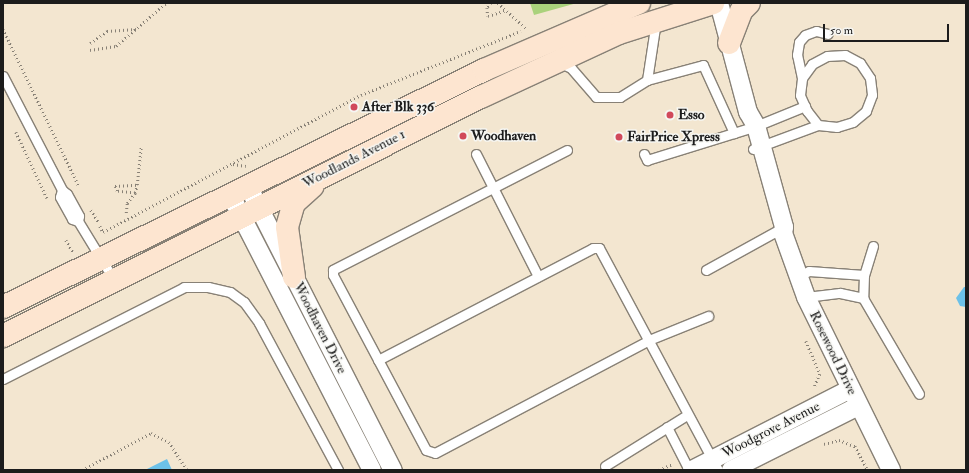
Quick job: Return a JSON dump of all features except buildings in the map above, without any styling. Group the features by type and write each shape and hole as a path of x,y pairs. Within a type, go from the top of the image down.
{"main road":[{"name":"Woodlands Avenue 1","path":"3,307 484,70 639,3"},
{"name":"Woodlands Avenue 1","path":"3,336 425,123 619,33 713,3"},
{"path":"729,43 741,11 749,3"},
{"path":"294,277 287,227 294,203 314,186 317,178"}],"street":[{"name":"Rosewood Drive","path":"719,3 747,126 757,148 781,230 806,297 858,406 891,470"},
{"name":"Woodhaven Drive","path":"239,190 372,470"},
{"name":"Woodhaven Drive","path":"250,212 294,277 394,470"},
{"name":"Woodgrove Avenue","path":"688,466 715,465 850,389"},
{"name":"Woodgrove Avenue","path":"731,470 858,406"}],"lane":[{"path":"647,80 656,22"},
{"path":"818,125 805,106 800,95 802,78 797,55 799,42 805,35 816,31 828,34"},
{"path":"757,148 818,125 837,127 853,122 866,111 872,95 870,78 860,64 845,55 827,56 812,64 802,78"},
{"path":"557,62 571,68 596,97 621,99 647,80 703,65 747,126"},
{"path":"3,76 62,190 68,194 79,216 78,222 114,280"},
{"path":"644,154 647,160 805,106"},
{"path":"566,150 333,270 378,360 426,450 435,453 649,340 708,316"},
{"path":"476,154 538,276"},
{"path":"706,270 781,230"},
{"path":"873,246 864,275 863,298 919,394"},
{"path":"378,360 593,248 599,248 715,465"},
{"path":"799,276 809,271 864,275"},
{"path":"3,379 184,287 208,287 230,292 244,302 259,323 338,470"},
{"path":"806,297 840,294 863,298"},
{"path":"605,466 687,415"},
{"path":"667,427 688,466"}],"path":[{"path":"90,50 116,46 166,3"},
{"path":"491,3 487,8 488,16 506,10"},
{"path":"88,203 103,232 361,95 527,29 498,3"},
{"path":"3,29 80,189"},
{"path":"90,43 107,32 136,29"},
{"path":"14,128 49,204"},
{"path":"126,213 127,203 135,193 137,185 140,146"},
{"path":"135,193 117,191 115,186 137,185"},
{"path":"66,240 73,253"},
{"path":"804,333 820,374 810,393"},
{"path":"82,470 151,433 169,442 187,470"},
{"path":"820,446 839,440 855,446 868,470"},
{"path":"659,470 688,466"}],"green space":[{"path":"530,3 577,3 534,15"}],"water":[{"path":"964,287 966,287 966,307 960,306 956,298"},
{"path":"167,459 172,470 145,470"}],"place":[{"name":"After Blk 336","path":"354,107"},
{"name":"Esso","path":"670,115"},
{"name":"Woodhaven","path":"463,136"},
{"name":"FairPrice Xpress","path":"619,137"}]}
